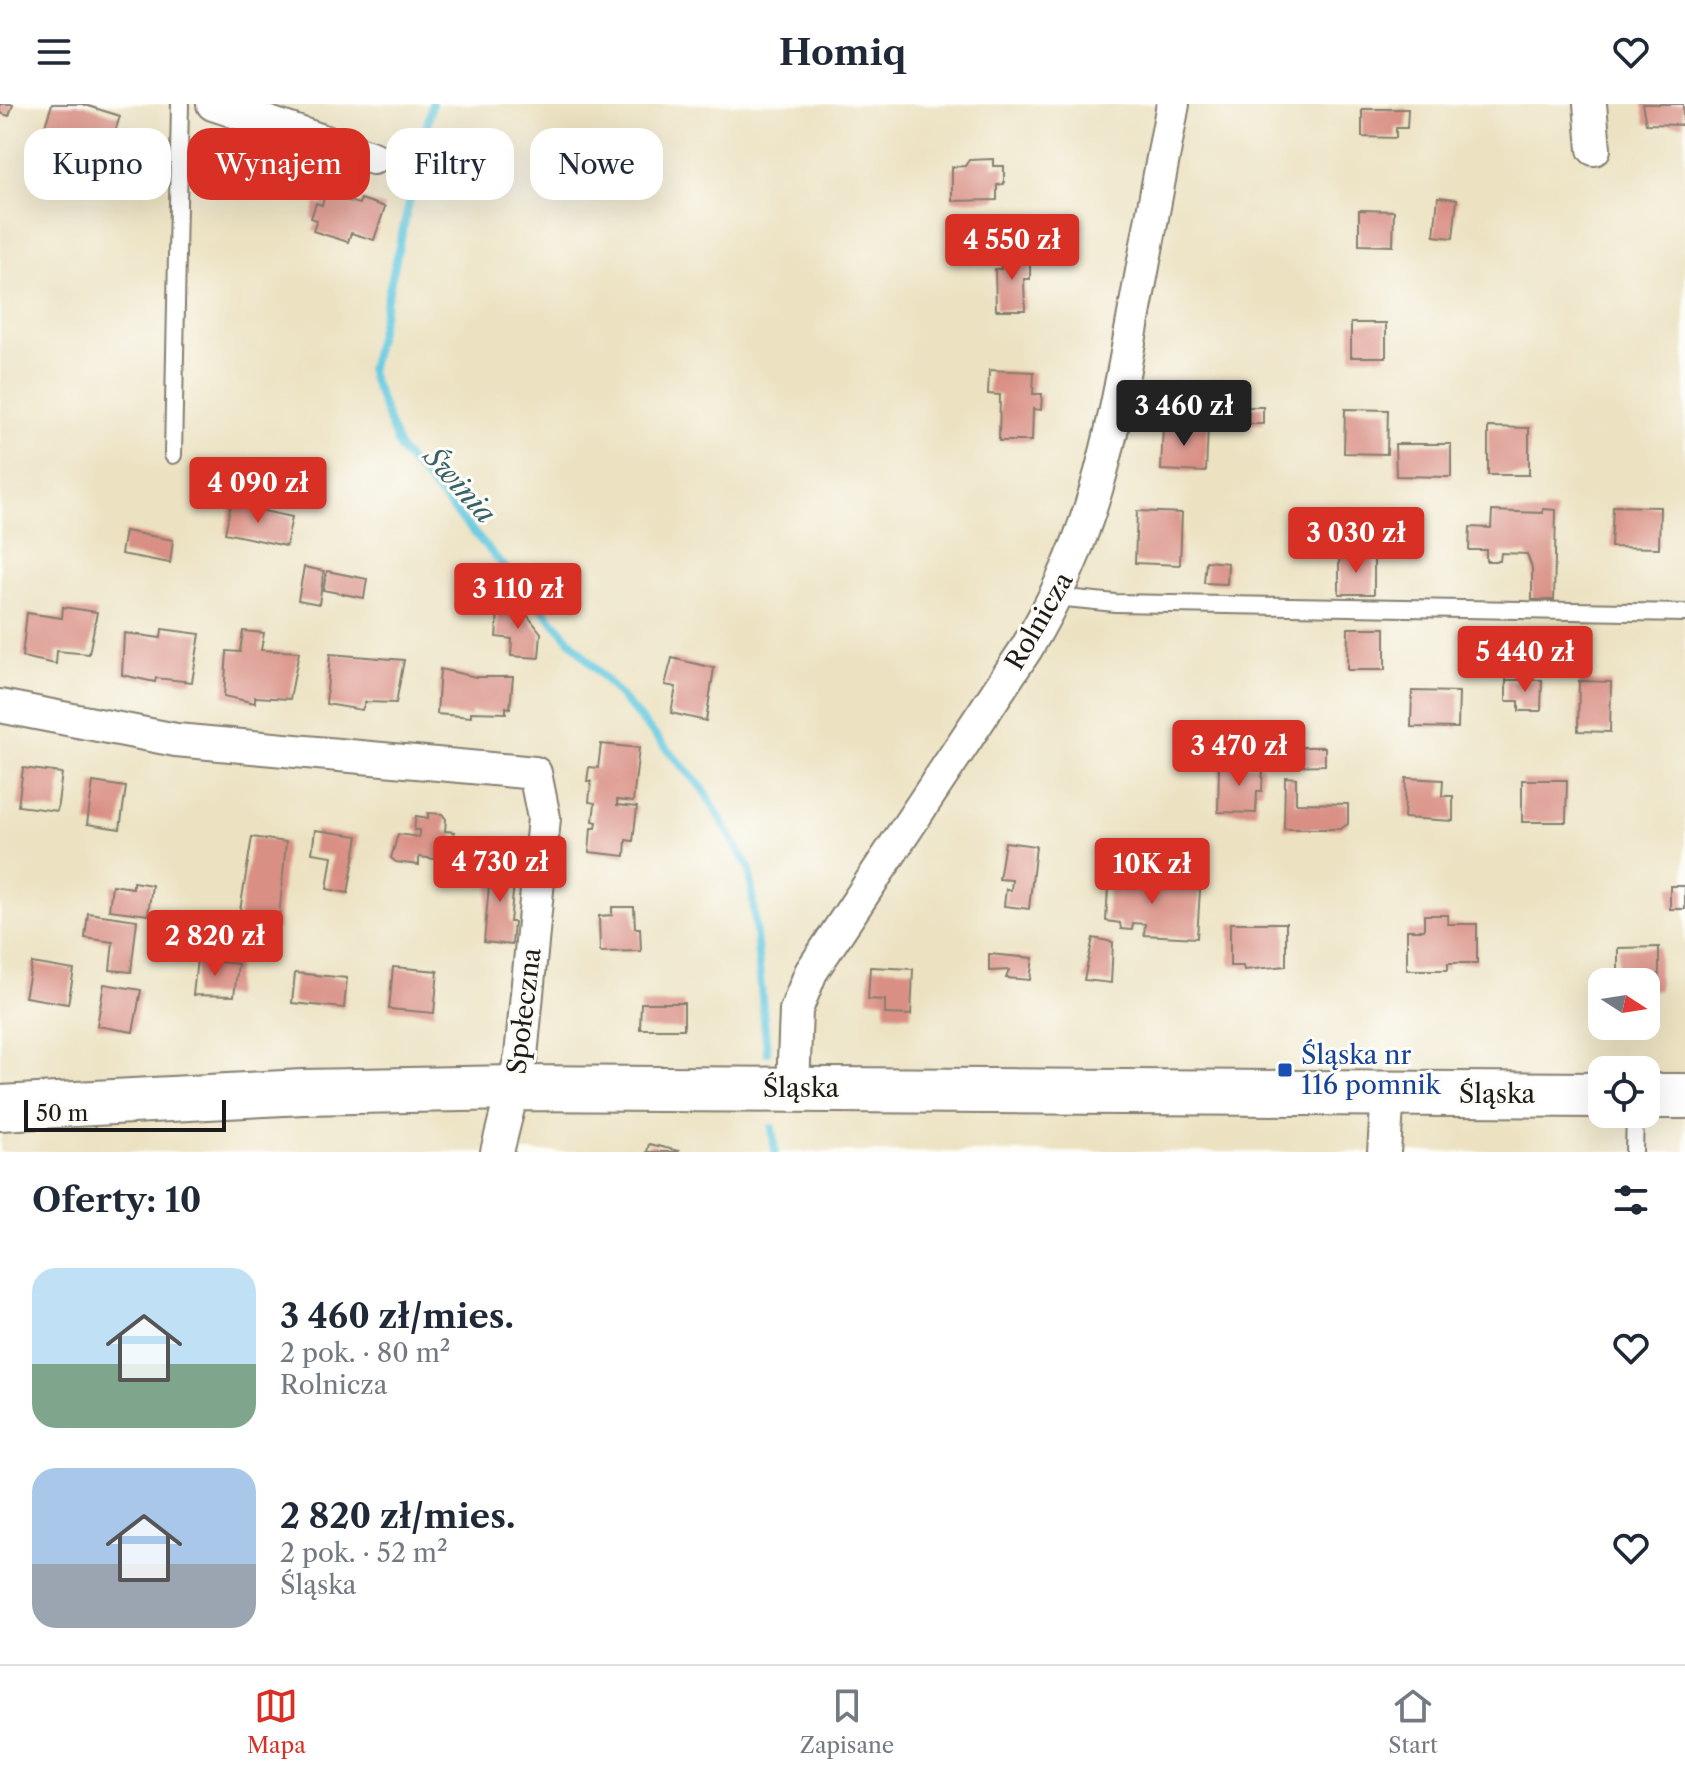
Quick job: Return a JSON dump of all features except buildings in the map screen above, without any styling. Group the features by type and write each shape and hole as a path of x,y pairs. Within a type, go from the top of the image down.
{"street":[{"path":"213,104 373,158"},
{"name":"Rolnicza","path":"793,1088 796,1010 811,972 1026,649 1056,597 1079,547 1102,478 1173,104"},
{"path":"1590,104 1594,149"},
{"name":"Społeczna","path":"0,706 176,740 535,773 544,818 521,1056 497,1152"},
{"name":"Śląska","path":"0,1108 303,1092 514,1088 1588,1095"},
{"path":"1384,1152 1388,1093"},
{"path":"1660,1096 1685,1096"}],"lane":[{"path":"173,455 180,104"},
{"path":"1056,597 1115,603 1685,613"},
{"path":"1634,1152 1635,1128"}],"waterway":[{"name":"Świnia","path":"432,104 370,372 400,450 703,789 750,870 767,1052"},
{"name":"Świnia","path":"772,1128 775,1152"}],"place":[{"name":"Śląska nr 116 pomnik","path":"1285,1070"}]}
